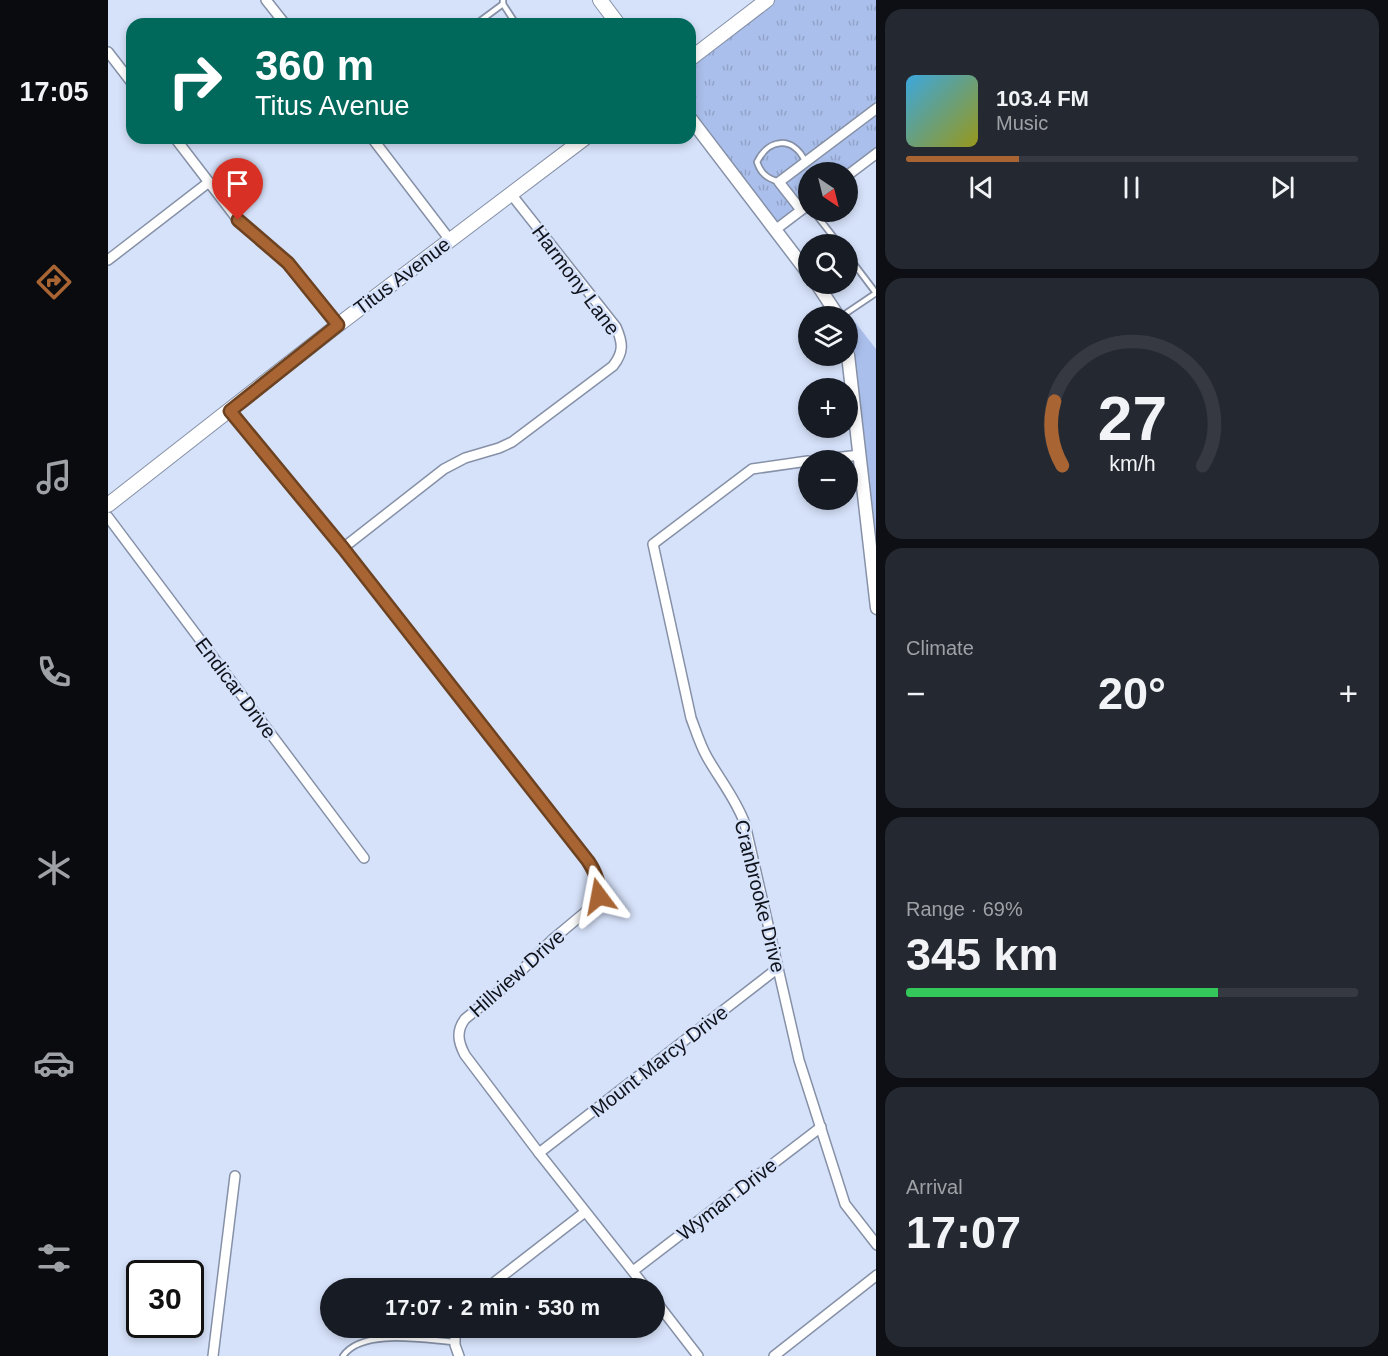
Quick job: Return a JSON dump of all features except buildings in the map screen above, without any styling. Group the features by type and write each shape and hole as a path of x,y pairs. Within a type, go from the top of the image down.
{"main road":[{"path":"600,0 614,18"},
{"path":"696,53 767,0"},
{"name":"Titus Avenue","path":"108,505 338,325 577,144"}],"street":[{"path":"266,0 280,18"},
{"path":"108,52 126,75"},
{"path":"805,162 876,108"},
{"path":"696,126 798,260"},
{"path":"180,144 238,220 299,276 338,325"},
{"path":"377,144 450,240"},
{"path":"858,167 876,153"},
{"path":"798,167 779,182 798,201"},
{"path":"108,260 208,182"},
{"name":"Harmony Lane","path":"343,548 444,469 465,458 499,448 533,428 613,366 619,358 622,339 616,327 511,194"},
{"path":"775,230 798,213"},
{"path":"849,366 876,608"},
{"name":"Hillview Drive","path":"230,411 343,548 595,871 599,884 599,896 589,912 553,939 507,985 465,1019 460,1026 459,1041 465,1055 539,1153 638,1278"},
{"name":"Cranbrooke Drive","path":"798,463 752,469 653,544 691,718 698,740 735,800 745,824 799,1060 845,1204 876,1245"},
{"name":"Endicar Drive","path":"108,517 364,858"},
{"name":"Mount Marcy Drive","path":"539,1153 778,968"},
{"name":"Wyman Drive","path":"633,1271 821,1127"},
{"path":"213,1356 235,1176"},
{"path":"500,1278 585,1212"},
{"path":"774,1356 876,1275"},
{"path":"665,1313 698,1356"},
{"path":"455,1338 459,1356"}],"lane":[{"path":"483,18 503,2 512,18"},
{"path":"779,182 760,171 757,162 767,149 775,144 786,143 794,146 805,162"},
{"path":"822,222 831,234"},
{"path":"856,306 876,293 858,269"},
{"path":"343,1356 346,1351 363,1342 396,1337 455,1342"}],"green space":[{"path":"767,0 876,0 876,155 858,166 858,162 798,162 798,214 776,231 696,126 696,54"},
{"path":"858,326 876,349 876,608 857,438 858,378 851,378 849,366 858,366"}],"route":[{"path":"238,220 288,263 338,325 230,411 343,548 588,861 595,871 599,884 599,896"}]}
